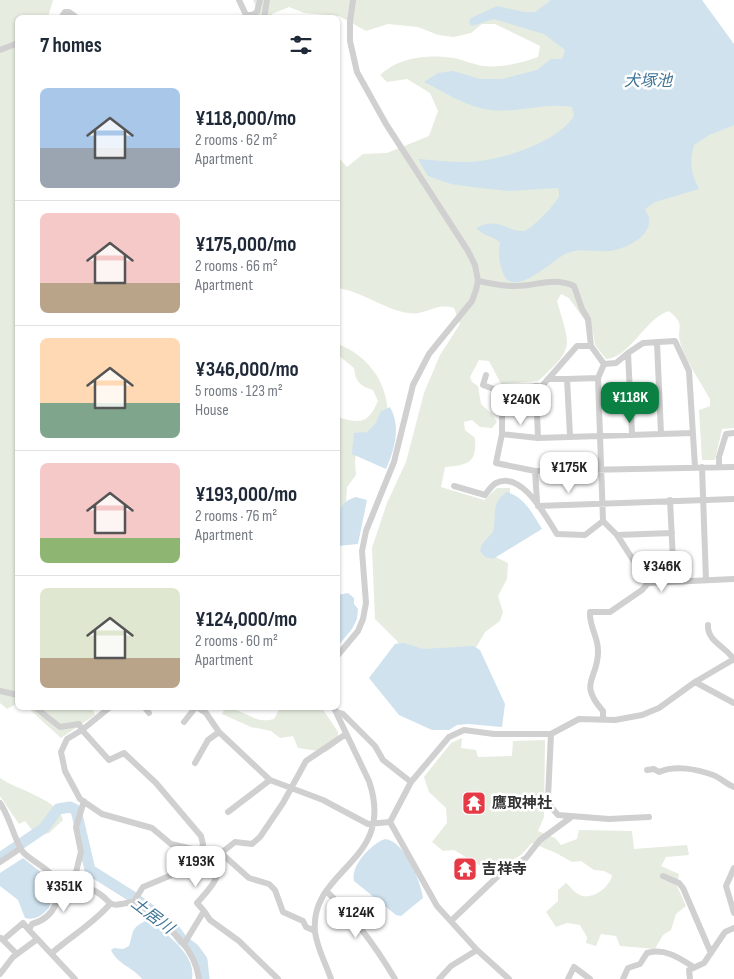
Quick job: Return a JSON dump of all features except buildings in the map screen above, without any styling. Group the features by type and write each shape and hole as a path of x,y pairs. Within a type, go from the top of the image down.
{"street":[{"path":"239,0 246,14 252,15 257,12 260,0"},
{"path":"264,15 267,0"},
{"path":"340,653 358,631 363,619 366,603 362,551 366,531 394,462 409,396 429,354 472,301 478,281 475,265 468,251 382,116 357,72 350,41 353,0"},
{"path":"0,50 15,44"},
{"path":"478,281 511,286 527,286 538,281 567,282 574,286 582,309 588,319 592,346 604,364"},
{"path":"604,364 616,363 644,343 675,341 689,372 692,433 704,500 706,580"},
{"path":"657,342 661,434"},
{"path":"592,346 577,346 542,386 502,389 502,434 496,463 536,472 734,467"},
{"path":"628,353 632,434"},
{"path":"604,364 598,378 603,521 617,535 648,583"},
{"path":"486,374 483,385 502,392"},
{"path":"548,379 598,378"},
{"path":"567,379 570,436"},
{"path":"536,386 538,438"},
{"path":"502,434 538,438 692,433"},
{"path":"719,467 719,457 726,434 734,433"},
{"path":"536,472 537,504"},
{"path":"454,486 485,495 495,484 504,481 518,485 537,504 557,534 585,535 603,521"},
{"path":"537,504 734,499"},
{"path":"670,500 674,581"},
{"path":"617,535 672,533"},
{"path":"603,718 603,711 591,698 590,684 598,650 589,622 590,612 610,612 642,590 648,583 734,579"},
{"path":"390,822 412,782 449,737 464,730 494,734 551,734 579,719 603,718 615,720 659,708 695,682 734,660 731,654 712,638 707,630 708,625"},
{"path":"695,682 734,703"},
{"path":"0,691 15,694"},
{"path":"39,710 60,727 78,724 109,760 115,759 124,753 156,783 201,836 203,844 201,851 188,866 179,872 143,886 134,901 117,905 110,904 95,890 73,884 57,884"},
{"path":"107,710 82,730 67,739 61,752 70,784 75,794 102,814 152,828 171,844 219,853 249,878 269,884 274,890 283,912 303,921 306,927 315,931"},
{"path":"184,722 195,710"},
{"path":"201,710 206,713 219,732 270,780 323,800 368,824 390,822 394,826 425,886 451,921 477,950 509,979"},
{"path":"331,979 315,931 318,908 326,891 363,850 374,823 373,793 334,710"},
{"path":"334,710 343,714 376,746 384,760 412,782"},
{"path":"195,763 208,740 219,732"},
{"path":"219,853 236,842 252,844 260,837 306,762 346,734"},
{"path":"551,734 548,798 551,808 558,815 570,818 648,817"},
{"path":"647,770 654,769 659,772 671,767 677,767 714,775 734,787"},
{"path":"228,812 270,780"},
{"path":"73,884 81,852 76,827 84,801"},
{"path":"0,803 10,817 21,848 50,872 57,884 56,906 46,919 32,924 29,930"},
{"path":"451,921 498,876 526,858 540,840 570,818"},
{"path":"0,862 21,848"},
{"path":"219,853 219,872 215,881 197,903 210,920 239,941 278,979"},
{"path":"734,868 726,886 734,913"},
{"path":"663,876 679,883 683,888 712,953"},
{"path":"326,891 339,902 359,926 380,954 395,979"},
{"path":"134,901 170,929 192,952 197,965 199,979"},
{"path":"52,953 97,918 110,904"},
{"path":"184,944 204,911"},
{"path":"16,954 2,941 23,924 36,940 52,953 75,979"},
{"path":"690,979 689,970 692,966 704,963 725,932 734,928"},
{"path":"0,974 16,954 36,940"},
{"path":"439,979 451,966 477,950"},
{"path":"623,979 628,968 640,964 647,952 656,950 673,954 692,966"},
{"path":"568,979 574,967 590,979"}],"shaded area":[{"path":"0,0 53,0 49,15 15,15 15,705 7,709 0,703"},
{"path":"253,0 632,0 681,139 734,111 734,428 722,429 715,460 702,460 699,410 710,406 710,399 689,364 680,342 678,320 669,311 660,315 622,352 615,357 606,359 595,345 593,332 569,298 561,294 557,301 565,328 567,346 559,361 538,381 501,384 489,361 479,360 470,377 472,382 478,386 481,404 492,414 497,422 492,428 480,427 472,420 464,422 465,430 475,438 474,453 472,458 465,464 445,467 441,487 484,500 497,488 510,488 510,497 487,553 508,563 507,579 498,596 503,612 500,621 485,632 473,653 403,653 397,641 375,619 372,548 387,503 406,462 424,393 440,355 460,324 454,308 441,307 420,313 408,313 340,288 340,159 347,167 363,154 387,153 429,136 438,111 430,93 407,79 387,82 380,75 387,69 414,58 434,56 454,58 476,65 505,66 538,57 540,46 495,24 482,24 471,33 454,37 438,35 418,27 388,24 366,31 340,15 304,13 289,7 272,15 259,15"},
{"path":"340,345 358,355 374,371 384,390 388,413 368,435 358,438 355,461 356,475 347,487 346,504 340,519 340,418 352,421 367,418 378,401 373,390 359,382 354,368 340,357"},
{"path":"30,710 93,710 95,715 61,738"},
{"path":"224,710 236,710 261,720 267,720 274,719 279,710 323,710 338,732 338,743 326,752 298,748 293,736 280,738 271,731 251,727 222,714"},
{"path":"462,738 461,748 476,750 478,757 512,756 513,741 545,740 544,817 538,831 555,838 561,845 577,839 579,830 632,831 634,849 687,845 689,855 666,857 661,866 679,874 677,886 686,906 676,914 671,930 663,935 655,949 620,946 616,936 601,934 596,946 586,943 587,937 580,925 567,923 556,927 546,912 558,901 558,890 566,883 576,893 583,896 594,895 604,889 612,875 604,871 594,870 581,861 572,862 532,843 521,855 491,872 454,850 443,851 432,842 447,823 446,808 429,792 424,777 451,743"},
{"path":"0,778 46,801 60,813 63,820 49,833 37,836 25,821 19,824 0,796"}],"water":[{"name":"犬塚池","path":"551,0 702,0 734,44 734,125 709,135 694,145 692,168 699,189 655,202 645,209 649,218 649,225 638,240 615,250 583,250 565,254 533,276 516,282 509,281 504,275 499,259 500,242 476,228 497,224 517,231 524,231 538,221 554,204 559,196 558,188 510,191 451,184 428,176 418,159 458,162 477,161 493,159 525,150 554,135 565,126 574,116 572,107 550,106 506,111 484,109 461,101 424,82 438,73 453,71 480,79 502,79 537,70 551,59 562,59 565,50 544,34 494,19 472,26 469,23 471,18 497,6 524,12 535,12"},
{"path":"390,407 395,422 396,438 386,469 352,454 354,433 367,432 376,423 380,412"},
{"path":"507,492 523,502 542,529 493,559 485,557 480,551 482,544 493,532 496,505 498,500"},
{"path":"356,497 367,500 358,544 340,546 340,510 343,504"},
{"path":"348,593 354,598 354,604 358,609 357,619 352,629 340,644 340,595"},
{"path":"404,643 423,649 473,646 480,650 505,704 502,727 468,724 457,725 449,730 432,730 399,715 369,678 395,644"},
{"path":"385,839 399,846 405,854 422,891 423,898 401,916 396,915 354,881 358,862 368,851"},
{"path":"23,858 48,878 52,896 49,908 41,915 32,919 25,918 18,900 0,886 0,873"},
{"path":"145,921 151,921 157,925 182,949 190,963 192,979 142,979 114,955 111,950 114,948 123,949 129,946 135,929"}],"waterway":[{"name":"土居川","path":"0,858 44,828 58,809 70,807 76,810 90,870 133,897 172,926 182,940 194,949 202,960 204,979"}],"place":[{"name":"鷹取神社","path":"474,803"},
{"name":"吉祥寺","path":"465,869"}]}
